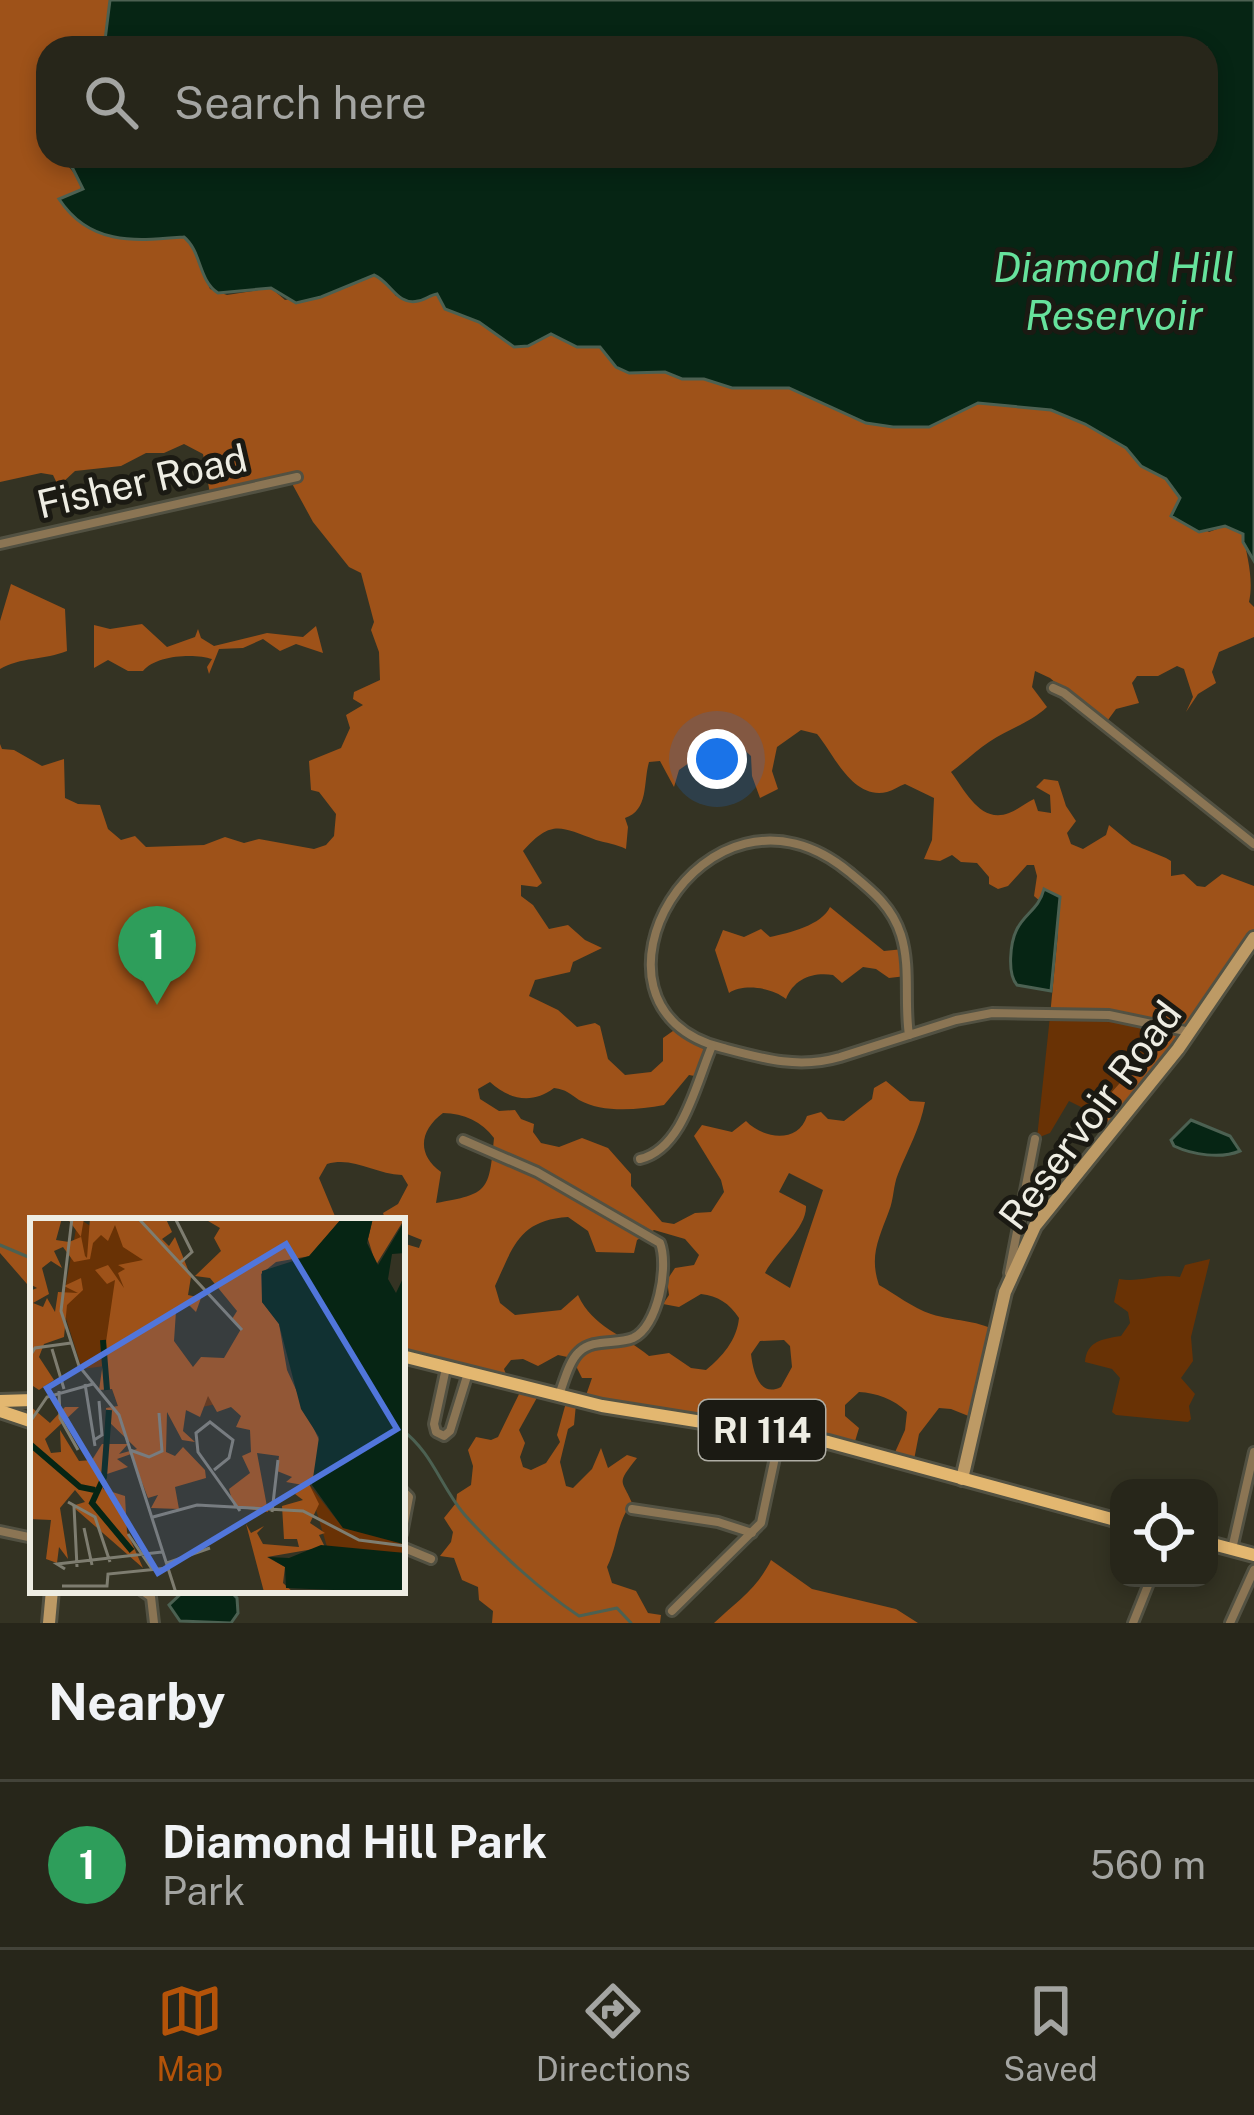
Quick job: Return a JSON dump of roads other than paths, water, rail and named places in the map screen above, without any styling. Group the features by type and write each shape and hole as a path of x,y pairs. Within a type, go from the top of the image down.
{"main road":[{"name":"RI 114","path":"405,1357 602,1406 781,1432 1110,1519"},
{"path":"0,1401 30,1400"},
{"path":"0,1411 30,1421"},
{"path":"1218,1545 1254,1555"}],"street":[{"name":"Fisher Road","path":"0,544 297,477"},
{"path":"1053,688 1254,844"},
{"path":"908,1035 905,954 889,909 819,850 794,841 768,840 729,851 669,900 652,937 653,978 663,1004 690,1034 712,1046 786,1064 807,1064 908,1035 968,1017 1004,1013 1109,1015 1191,1032"},
{"name":"Reservoir Road","path":"962,1479 1005,1292 1029,1238 1050,1203 1191,1032 1254,938"},
{"path":"640,1159 655,1155 670,1140 712,1046"},
{"path":"1005,1292 1035,1139"},
{"path":"463,1140 537,1172 660,1243 663,1262 648,1324 629,1340 605,1341 575,1354 559,1395"},
{"path":"446,1368 434,1424 444,1436 450,1431 469,1372"},
{"path":"672,1611 752,1533 766,1510 781,1432"},
{"path":"1232,1549 1254,1452"},
{"path":"632,1509 718,1522 752,1533"},
{"path":"0,1531 30,1537"},
{"path":"405,1548 431,1559"},
{"path":"1230,1623 1254,1570"},
{"path":"1133,1623 1147,1587"},
{"path":"49,1623 52,1593"},
{"path":"145,1593 151,1597 154,1623"}],"water":[{"name":"Diamond Hill Reservoir","path":"110,0 1254,0 1254,561 1243,534 1225,526 1199,532 1171,516 1180,498 1166,479 1141,466 1126,448 1051,410 978,403 929,427 866,423 789,388 732,388 665,372 629,373 616,367 600,347 577,347 551,334 528,346 514,347 479,322 445,309 437,294 411,302 374,275 296,303 271,288 218,293 184,237 131,239 99,233 71,214 59,199 83,189 72,168 1218,168 1218,36 106,36"},
{"path":"1044,889 1060,897 1051,991 1017,985 1011,966 1017,929"},
{"path":"1191,1120 1230,1136 1240,1151 1207,1155 1174,1146 1171,1140"},
{"path":"182,1593 232,1593 238,1613 231,1623 180,1621 169,1605"}],"waterway":[{"path":"0,1245 30,1258"},
{"path":"405,1433 464,1514 534,1582 579,1616 617,1608 631,1623"}],"place":[{"name":"Diamond Hill Park","path":"157,1005"}]}
